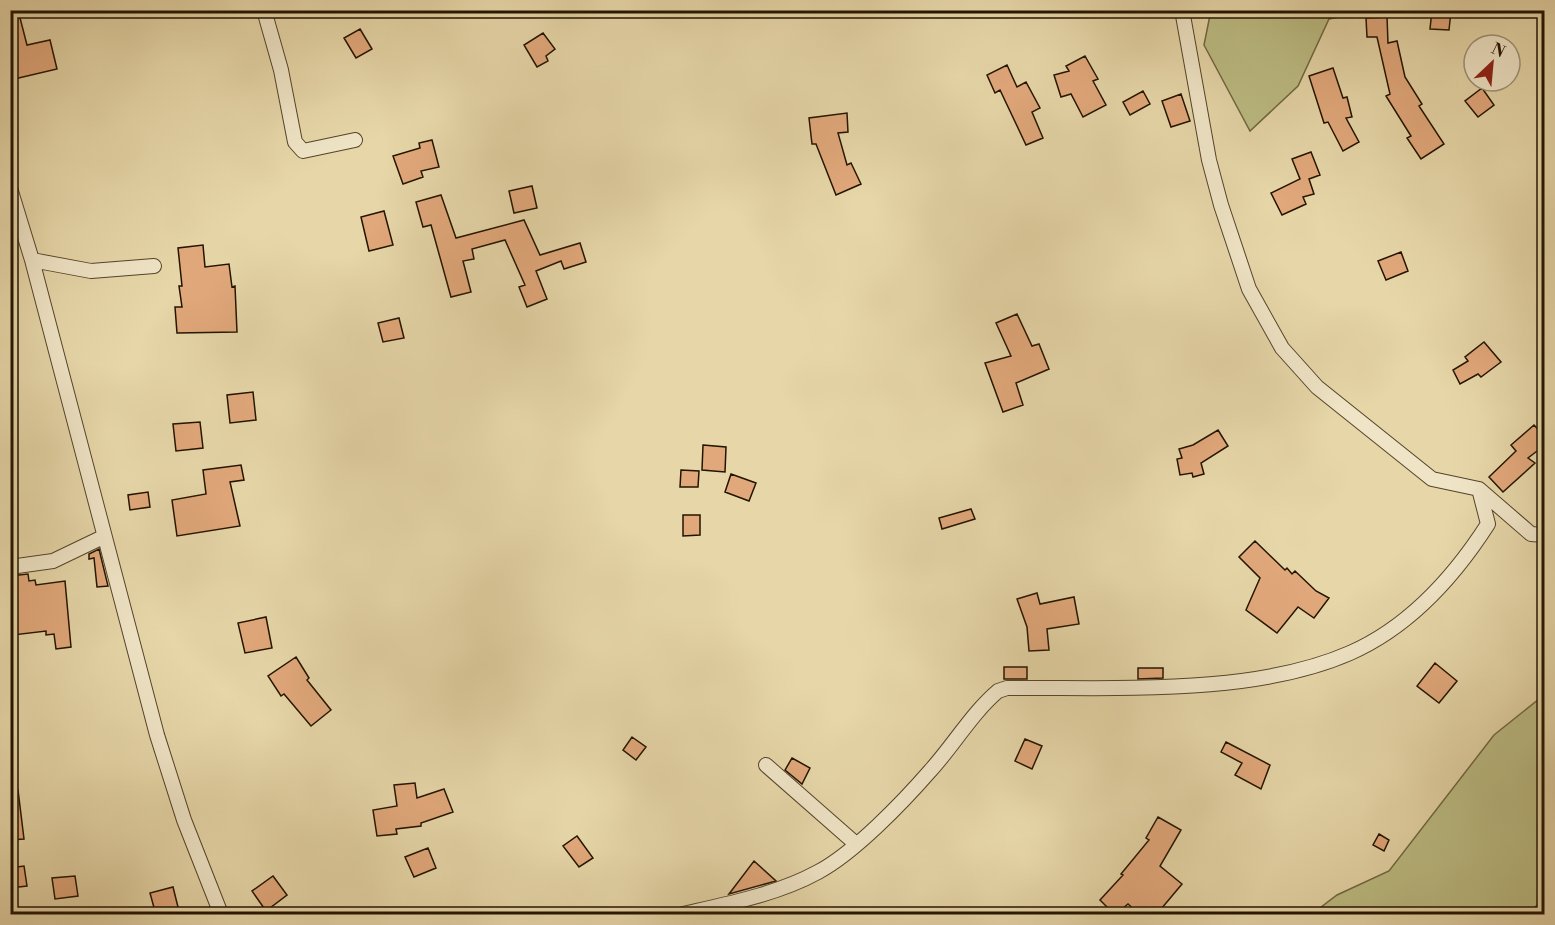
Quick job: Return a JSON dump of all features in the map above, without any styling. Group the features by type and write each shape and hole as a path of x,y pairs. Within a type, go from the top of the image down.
{"street":[{"path":"264,10 281,70 295,142 303,151 355,140"},
{"path":"1182,10 1209,160 1221,205 1249,289 1282,348 1317,387 1432,479 1479,489 1531,534 1545,535"},
{"path":"10,188 32,260 103,537 160,746 184,820 221,915"},
{"path":"32,260 91,271 154,266"},
{"path":"683,915 728,910 819,872 856,844 917,785 998,691 1007,688 1122,688 1187,685 1276,676 1314,667 1373,641 1398,625 1426,601 1468,555 1488,524 1479,489"},
{"path":"10,567 53,561 103,537"},
{"path":"766,765 856,844"}],"green space":[{"path":"1211,10 1371,11 1329,19 1298,86 1250,131 1204,45"},
{"path":"1544,695 1544,898 1528,914 1312,914 1337,895 1389,871 1494,735"}],"building":[{"path":"10,10 18,10 27,45 50,40 57,69 10,80"},
{"path":"1432,10 1451,11 1449,30 1430,29"},
{"path":"1387,17 1388,43 1397,41 1405,77 1422,104 1419,106 1444,144 1421,159 1407,138 1411,136 1386,96 1390,94 1377,37 1367,37 1366,18"},
{"path":"360,29 372,49 356,58 344,38"},
{"path":"543,33 555,49 546,56 548,61 537,67 524,45"},
{"path":"1085,56 1098,79 1093,81 1106,105 1083,117 1071,94 1061,97 1054,75 1069,71 1066,66"},
{"path":"1007,65 1017,87 1026,82 1040,108 1032,112 1043,138 1026,145 1000,90 995,93 987,75"},
{"path":"1333,68 1343,98 1347,97 1352,117 1346,118 1359,142 1343,151 1328,122 1324,123 1309,76"},
{"path":"1143,91 1150,104 1130,115 1123,102"},
{"path":"1475,93 1486,93 1494,105 1478,117 1465,101"},
{"path":"1181,94 1190,121 1171,127 1162,101"},
{"path":"847,113 848,132 838,133 847,165 851,163 861,184 836,195 816,144 812,144 809,118"},
{"path":"432,140 439,167 421,171 423,177 403,184 393,156 420,148 419,143"},
{"path":"1311,152 1320,175 1309,179 1314,194 1303,197 1306,204 1282,215 1271,193 1300,179 1292,159"},
{"path":"532,186 537,208 514,213 509,191"},
{"path":"441,195 456,238 524,220 540,255 580,243 586,262 564,269 561,261 536,271 547,299 527,307 519,287 525,285 505,240 472,249 474,259 463,261 471,292 451,297 431,225 423,227 416,202"},
{"path":"384,211 393,245 369,251 361,217"},
{"path":"203,245 205,267 229,264 232,287 235,286 237,332 177,333 175,307 182,307 178,248"},
{"path":"1401,252 1408,271 1386,280 1378,261"},
{"path":"1017,314 1032,346 1039,344 1049,369 1016,383 1023,405 1003,412 985,363 1011,356 996,323"},
{"path":"399,318 404,338 383,342 378,323"},
{"path":"1484,342 1501,362 1481,377 1478,374 1460,384 1453,370 1468,361 1465,357"},
{"path":"253,392 256,420 230,423 227,395"},
{"path":"200,422 203,448 176,451 173,424"},
{"path":"1534,425 1545,437 1545,445 1528,458 1535,463 1503,492 1489,477 1516,451 1511,445"},
{"path":"1218,430 1228,446 1201,463 1204,474 1193,477 1192,473 1180,475 1177,459 1182,458 1179,449 1193,445"},
{"path":"703,445 726,447 725,472 702,470"},
{"path":"241,465 244,480 230,482 240,526 177,536 172,500 206,494 203,470"},
{"path":"681,470 699,471 698,487 680,487"},
{"path":"731,474 756,483 749,501 725,492"},
{"path":"148,492 150,507 130,510 128,495"},
{"path":"971,509 975,519 942,529 939,518"},
{"path":"683,515 700,515 700,535 683,536"},
{"path":"1255,541 1285,570 1287,568 1292,574 1295,571 1316,591 1329,598 1314,618 1298,607 1277,633 1246,610 1260,578 1239,557"},
{"path":"99,549 108,586 97,587 94,558 89,559 89,554"},
{"path":"28,574 29,581 35,580 36,585 65,581 71,647 56,649 54,634 46,635 46,631 13,635 10,576"},
{"path":"1037,593 1040,604 1074,597 1079,624 1047,629 1049,650 1029,651 1027,627 1017,599"},
{"path":"266,617 272,648 245,653 238,623"},
{"path":"296,657 309,678 307,680 331,710 311,726 284,694 281,696 268,676"},
{"path":"1435,663 1457,681 1439,703 1417,686"},
{"path":"1004,667 1027,667 1027,679 1004,679"},
{"path":"1138,668 1163,668 1163,678 1138,679"},
{"path":"632,737 646,747 636,760 623,750"},
{"path":"1025,739 1042,746 1032,769 1015,761"},
{"path":"1226,742 1270,765 1261,789 1235,775 1242,763 1221,752"},
{"path":"792,758 810,768 802,784 785,770"},
{"path":"415,783 417,798 444,789 453,812 421,823 421,826 396,829 397,834 377,836 373,810 397,806 394,785"},
{"path":"18,790 24,839 10,840 10,791"},
{"path":"1158,817 1181,830 1160,866 1182,884 1156,915 1140,915 1128,904 1115,915 1100,900 1123,875 1121,874 1149,840 1146,838"},
{"path":"1379,834 1389,840 1384,851 1373,845"},
{"path":"577,836 593,858 579,867 563,846"},
{"path":"428,848 436,868 414,877 405,857"},
{"path":"754,861 776,881 729,894"},
{"path":"24,866 27,886 10,888 10,868"},
{"path":"75,876 78,896 55,899 52,878"},
{"path":"273,876 287,895 266,911 252,891"},
{"path":"173,887 180,915 156,915 150,893"}]}
